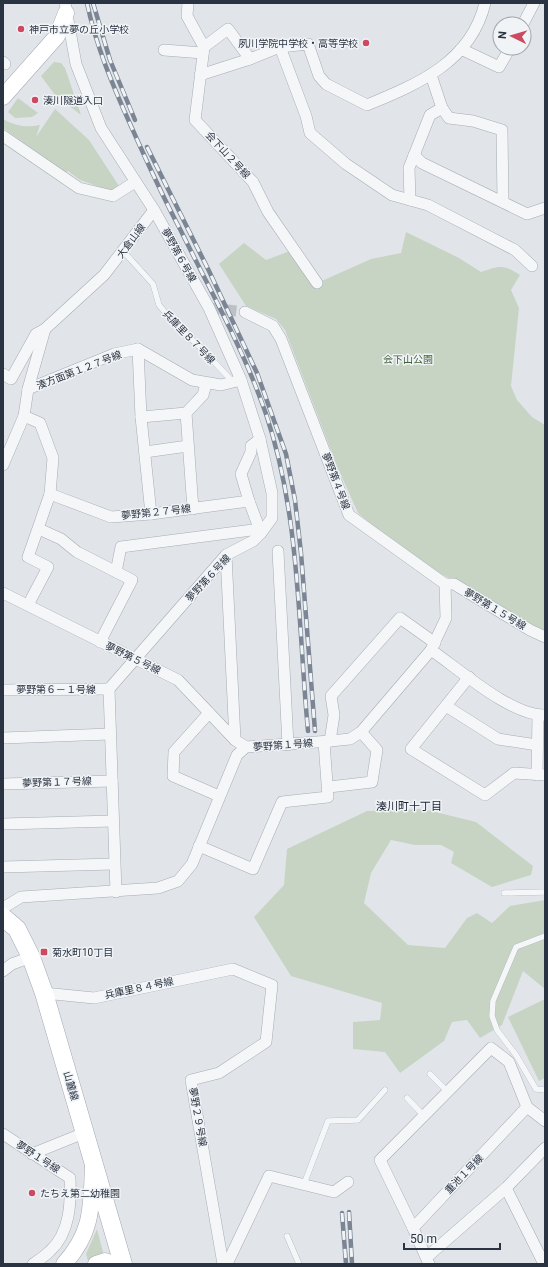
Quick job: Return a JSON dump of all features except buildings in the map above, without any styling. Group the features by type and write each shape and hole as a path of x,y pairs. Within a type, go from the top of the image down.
{"main road":[{"name":"山麓線","path":"3,917 17,929 31,957 44,993 123,1264"}],"street":[{"path":"188,3 187,16 203,50"},
{"path":"200,74 250,59 280,47 308,44 319,76 326,84 367,105 416,84 450,61 477,28 485,3"},
{"path":"527,16 534,3"},
{"path":"3,97 57,36 68,6"},
{"path":"68,6 76,64 101,128 154,210"},
{"path":"164,50 203,50 228,29 250,59"},
{"path":"280,47 306,116 310,133 346,164 392,195 428,205 514,250 532,266"},
{"path":"461,49 499,67 505,56"},
{"name":"会下山２号線","path":"203,50 195,120 253,182 268,212 317,283"},
{"path":"431,75 442,108 449,118 474,121 502,130 502,202"},
{"path":"410,200 409,168 430,115 442,108"},
{"path":"3,136 79,188 113,196 135,182"},
{"path":"414,155 422,163 527,214 545,208"},
{"name":"大倉山線","path":"3,374 11,379 22,355 36,334 45,329 104,275 154,210"},
{"name":"夢野第６号線","path":"109,689 226,556 253,542 272,518 272,493 260,439 209,308 154,210"},
{"name":"夢野第４号線","path":"245,312 273,326 281,339 349,515 445,584"},
{"path":"3,465 24,416 28,389 45,329"},
{"path":"138,350 192,380 206,384 221,385 237,381"},
{"path":"138,350 141,417 151,514"},
{"name":"湊方面第１２７号線","path":"28,389 114,354 138,350"},
{"path":"141,417 186,412 203,395 206,384"},
{"path":"186,412 193,509"},
{"path":"24,416 40,423 53,458 50,494 28,557 48,567 28,605"},
{"path":"116,572 121,547 261,531 241,474 251,452 251,446 260,439"},
{"path":"144,452 188,446"},
{"name":"夢野第２７号線","path":"50,494 111,517 193,509 249,500"},
{"path":"39,529 61,539 77,552 132,580 100,642"},
{"path":"278,551 288,746"},
{"path":"226,556 235,740"},
{"path":"433,646 446,618 445,584"},
{"name":"夢野第１５号線","path":"445,584 454,584 530,630 545,637"},
{"name":"夢野第５号線","path":"3,593 178,680 235,740 246,747"},
{"path":"199,846 253,869 282,802 328,797 327,742 334,715 331,696 400,618 469,677 512,707 541,715 537,745 541,775 514,773 485,795 411,749 469,677"},
{"name":"夢野第１号線","path":"3,908 21,897 116,892 158,888 178,881 192,864 236,755 246,747 288,746 350,739 361,732 433,646"},
{"path":"109,689 116,892"},
{"name":"夢野第６－１号線","path":"3,690 109,689"},
{"path":"446,706 498,739 537,745"},
{"path":"209,712 174,752 173,776 220,796"},
{"path":"329,787 372,782 377,750 361,732"},
{"path":"3,738 110,734"},
{"name":"夢野第１７号線","path":"3,784 112,781"},
{"path":"3,824 113,821"},
{"path":"3,867 114,864"},
{"path":"3,971 12,964 31,957"},
{"name":"兵庫里８４号線","path":"44,993 94,998 233,969"},
{"name":"夢野２９号線","path":"223,1264 191,1080 219,1073 266,1042 272,985 233,969"},
{"path":"545,1121 527,1107 510,1062 491,1048 380,1160 428,1261 506,1188 545,1148"},
{"name":"重池１号線","path":"413,1228 527,1107"},
{"path":"32,1154 84,1133"},
{"name":"夢野１号線","path":"3,1134 70,1178 71,1204 65,1228 52,1250 33,1264"},
{"path":"64,1264 73,1254 83,1237 90,1215 93,1163"},
{"path":"227,1264 270,1176 334,1192 348,1182"},
{"path":"506,1188 545,1264"},
{"path":"96,1264 105,1261 114,1264"}],"lane":[{"name":"兵庫里８７号線","path":"123,251 153,284 159,305 175,324 237,381"},
{"path":"504,893 545,892"},
{"path":"545,936 516,947 493,1001 492,1016 496,1030 516,1055 536,1089 545,1090"},
{"path":"430,1074 448,1092"},
{"path":"304,1184 328,1121 358,1120 385,1090"},
{"path":"407,1098 424,1116"},
{"path":"287,1236 299,1264"}],"green space":[{"path":"54,62 61,63 65,68 81,115 55,95 41,76"},
{"path":"18,98 38,113 32,117 15,118 8,112"},
{"path":"55,109 89,140 119,186 111,191 80,180 68,171 66,173 3,128 3,119 21,126 40,125 36,137"},
{"name":"会下山公園","path":"406,232 459,258 481,272 501,267 509,269 520,275 511,290 519,308 511,386 517,400 532,417 545,425 545,632 439,573 386,537 358,513 337,466 285,330 276,319 246,306 219,264 244,243 266,260 290,251 315,284 371,259 401,253"},
{"path":"423,809 476,822 533,866 531,875 492,887 451,863 454,852 441,845 415,845 391,840 371,873 364,903 408,945 445,948 467,918 477,913 492,923 510,906 545,900 545,989 523,971 502,1025 480,1038 467,1020 452,1022 444,1041 400,1073 385,1052 353,1049 353,1022 380,1020 382,1003 291,976 254,917 284,885 287,849 367,811"},
{"path":"545,999 545,1078 539,1081 508,1017"},
{"path":"97,1229 104,1256 88,1261 86,1254"}],"tunnel":[{"path":"209,308 245,312"}],"railway":[{"path":"87,3 100,50 124,111 161,192 248,367 266,414 286,491 292,531 308,731"},
{"path":"93,3 110,60 135,120"},
{"path":"147,147 209,271 257,373 286,454 295,500 301,553 315,731"},
{"path":"349,1212 352,1264"},
{"path":"342,1213 346,1264"}],"place":[{"name":"神戸市立夢の丘小学校","path":"21,29"},
{"name":"夙川学院中学校・高等学校","path":"366,43"},
{"name":"湊川隧道入口","path":"35,100"},
{"name":"菊水町10丁目","path":"44,952"},
{"name":"たちえ第二幼稚園","path":"32,1193"}],"district":[{"name":"湊川町十丁目","path":"409,806"}]}
